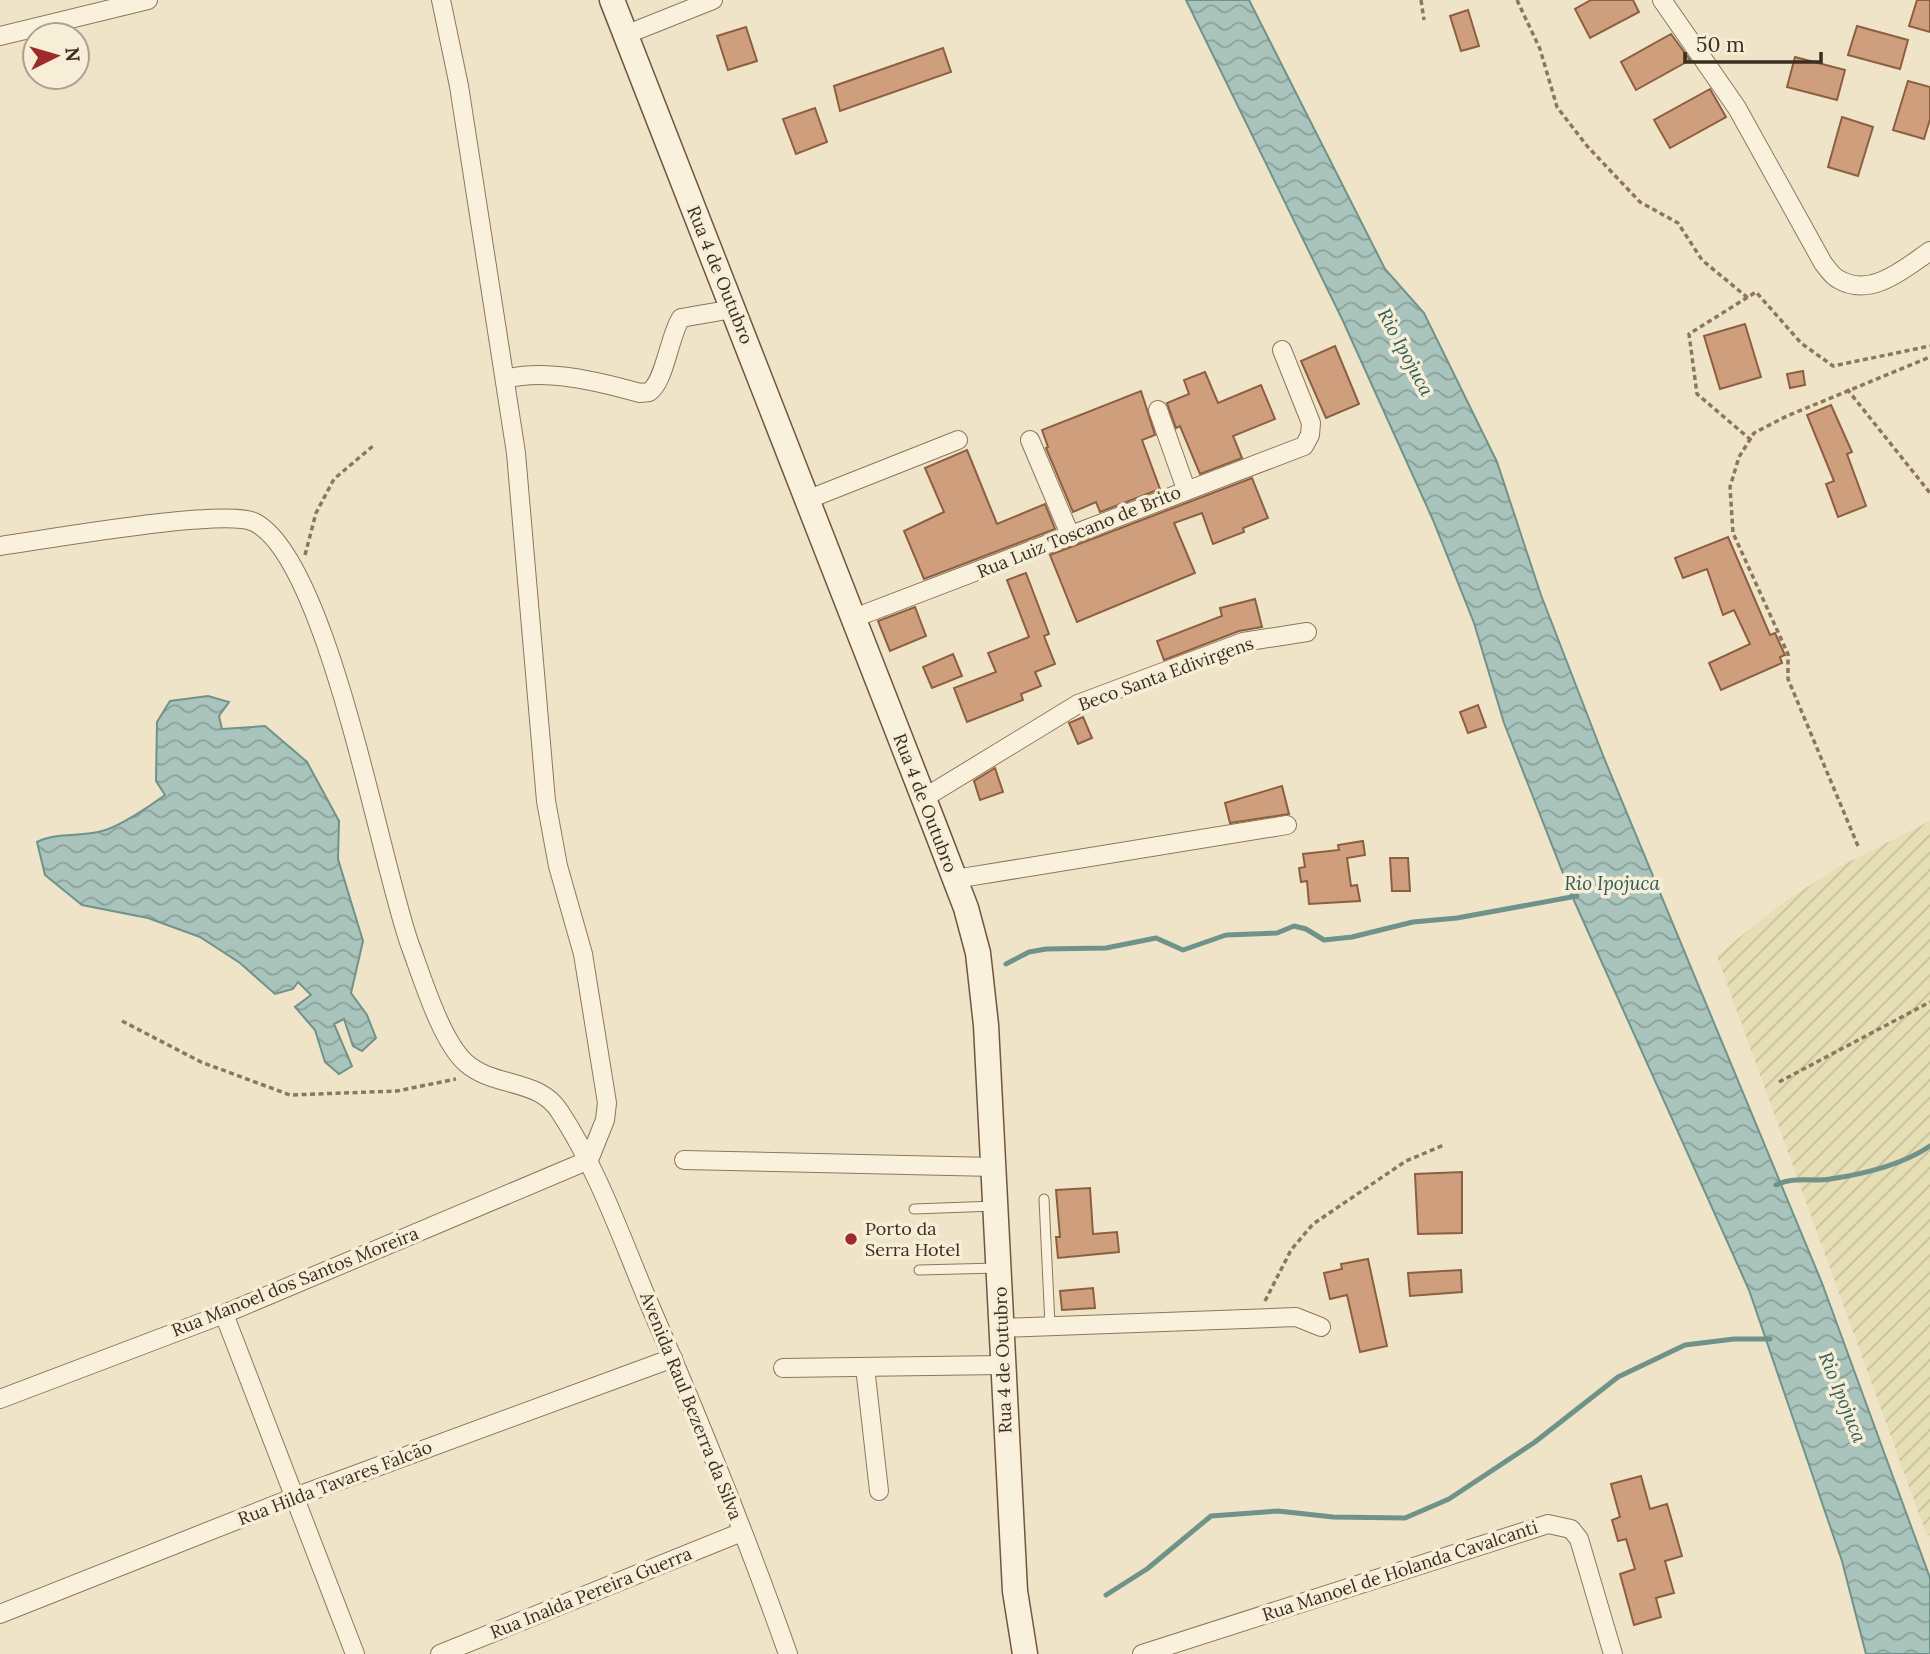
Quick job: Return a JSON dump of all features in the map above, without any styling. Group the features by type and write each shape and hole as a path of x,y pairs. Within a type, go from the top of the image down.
{"main road":[{"name":"Rua 4 de Outubro","path":"612,0 809,499 955,879 978,953 986,1024 1000,1268 1002,1365 1014,1591 1025,1654"}],"street":[{"path":"0,36 148,0"},
{"path":"441,0 458,86 516,453 546,801 558,866 583,954 607,1103 605,1121 589,1160"},
{"path":"625,35 713,0"},
{"path":"1662,0 1737,108 1823,263 1838,279 1857,285 1881,282 1899,274 1930,251"},
{"path":"505,379 524,376 583,379 640,393 649,392 658,380 673,330 681,318 733,309"},
{"name":"Rua Luiz Toscano de Brito","path":"854,618 1304,446 1310,435 1311,423 1282,350"},
{"path":"1158,410 1186,489"},
{"path":"809,499 958,440"},
{"path":"1030,440 1070,537"},
{"path":"0,546 182,521 234,519 253,522 286,551 332,664 373,801 409,941 455,1050 466,1063 482,1073"},
{"name":"Beco Santa Edivirgens","path":"923,798 1078,704 1243,642 1307,632"},
{"path":"955,879 1287,825"},
{"name":"Avenida Raul Bezerra da Silva","path":"482,1073 536,1089 548,1097 558,1107 589,1160 673,1359 788,1654"},
{"name":"Rua Manoel dos Santos Moreira","path":"0,1399 224,1314 589,1160"},
{"path":"684,1160 994,1167"},
{"path":"224,1314 355,1654"},
{"path":"1001,1328 1296,1317 1321,1327"},
{"name":"Rua Hilda Tavares Falcão","path":"0,1614 295,1497 673,1359"},
{"path":"783,1368 1002,1365"},
{"path":"865,1367 879,1490"},
{"name":"Rua Manoel de Holanda Cavalcanti","path":"1142,1654 1548,1524 1560,1524 1571,1529 1579,1539 1613,1654"},
{"name":"Rua Inalda Pereira Guerra","path":"440,1654 742,1532"}],"lane":[{"path":"1044,1199 1050,1325"},
{"path":"914,1209 996,1205"},
{"path":"919,1270 1000,1268"}],"path":[{"path":"1421,0 1424,20"},
{"path":"1517,0 1540,49 1557,107 1587,146 1640,202 1678,223 1702,260 1748,298"},
{"path":"1751,440 1697,394 1689,334 1756,292 1801,344 1833,366 1930,346"},
{"path":"1858,846 1788,679 1788,654 1733,533 1730,487 1739,457 1754,433 1847,389 1930,357"},
{"path":"1847,389 1930,493"},
{"path":"299,578 316,513 334,479 373,446"},
{"path":"1779,1082 1930,1002"},
{"path":"122,1021 201,1062 290,1095 397,1091 482,1073"},
{"path":"1255,1318 1291,1250 1313,1224 1406,1161 1444,1145"}],"shaded area":[{"path":"1930,821 1930,1535 1927,1536 1717,956 1777,907 1835,869"}],"water":[{"name":"Rio Ipojuca","path":"1186,0 1249,0 1385,269 1424,313 1497,462 1541,595 1604,758 1822,1283 1930,1578 1930,1654 1866,1654 1842,1561 1749,1290 1572,896 1504,723 1474,623 1433,520 1343,321"},
{"path":"208,696 229,702 219,716 222,729 265,726 307,762 339,821 338,859 363,941 351,993 367,1015 376,1038 362,1051 353,1046 344,1019 334,1024 352,1066 339,1074 325,1062 315,1030 295,1007 311,995 298,982 293,989 275,994 240,963 200,937 148,918 82,905 45,875 37,842 52,837 109,829 165,795 156,781 157,722 170,701"}],"building":[{"path":"1591,0 1633,0 1639,12 1590,38 1575,9"},
{"path":"1917,0 1930,0 1930,32 1909,26"},
{"path":"1468,10 1479,46 1461,51 1450,16"},
{"path":"1857,26 1908,40 1900,69 1848,55"},
{"path":"746,27 757,61 728,70 717,36"},
{"path":"1671,34 1690,60 1636,90 1621,62"},
{"path":"943,48 951,72 840,111 834,86"},
{"path":"1795,57 1845,70 1837,100 1787,87"},
{"path":"1908,81 1930,87 1930,119 1924,139 1893,130"},
{"path":"1710,89 1726,117 1670,148 1654,120"},
{"path":"815,108 827,142 796,154 783,119"},
{"path":"1842,117 1873,127 1858,176 1828,167"},
{"path":"1745,324 1761,377 1720,389 1704,336"},
{"path":"1335,346 1359,404 1326,418 1301,361"},
{"path":"1803,371 1805,385 1790,388 1787,374"},
{"path":"1205,372 1218,403 1261,385 1275,419 1233,436 1242,458 1200,474 1180,426 1176,428 1167,403 1189,394 1184,380"},
{"path":"1141,391 1155,435 1142,440 1160,489 1100,512 1096,502 1073,512 1046,448 1048,447 1042,430"},
{"path":"1831,405 1852,452 1847,454 1866,506 1838,517 1826,484 1834,481 1807,415"},
{"path":"967,450 997,524 1045,504 1055,529 924,579 904,531 944,512 925,468"},
{"path":"1252,478 1268,518 1243,528 1244,532 1213,544 1202,513 1174,523 1195,573 1077,622 1050,555"},
{"path":"1728,537 1770,635 1775,633 1785,655 1780,657 1782,663 1721,690 1709,663 1750,644 1734,610 1723,615 1707,569 1683,578 1675,558"},
{"path":"1026,573 1049,634 1044,636 1055,664 1035,672 1041,686 1021,694 1023,700 967,722 954,688 996,672 988,653 1029,637 1007,580"},
{"path":"1255,599 1262,627 1239,631 1164,660 1157,641 1222,616 1220,608"},
{"path":"915,607 926,636 890,651 878,621"},
{"path":"953,654 962,676 932,688 923,667"},
{"path":"1478,705 1486,727 1468,733 1460,712"},
{"path":"1083,717 1092,738 1078,744 1069,723"},
{"path":"995,768 1003,792 980,800 974,781"},
{"path":"1282,786 1289,814 1230,823 1225,803"},
{"path":"1363,841 1365,855 1347,858 1351,886 1357,885 1360,901 1309,904 1307,881 1301,882 1299,868 1305,867 1303,854 1339,850 1338,845"},
{"path":"1390,858 1408,858 1410,891 1392,891"},
{"path":"1462,1172 1462,1233 1418,1234 1415,1174"},
{"path":"1090,1188 1093,1234 1117,1232 1119,1252 1058,1258 1056,1237 1060,1237 1056,1190"},
{"path":"1368,1259 1387,1346 1360,1352 1347,1295 1330,1299 1324,1273 1342,1269 1341,1264"},
{"path":"1461,1270 1462,1292 1410,1296 1408,1273"},
{"path":"1093,1288 1095,1308 1062,1310 1060,1291"},
{"path":"1641,1476 1650,1509 1667,1504 1682,1556 1665,1561 1674,1593 1656,1598 1661,1617 1634,1625 1620,1574 1635,1569 1626,1539 1618,1541 1612,1520 1620,1517 1611,1484"}],"waterway":[{"path":"1006,964 1029,952 1046,949 1106,948 1156,938 1183,950 1226,935 1277,933 1294,926 1306,929 1324,940 1352,937 1413,922 1457,918 1577,896"},
{"path":"1776,1185 1789,1181 1830,1179 1869,1171 1895,1163 1930,1146"},
{"path":"1106,1595 1147,1569 1211,1516 1278,1511 1333,1517 1405,1518 1449,1499 1535,1442 1618,1377 1685,1345 1734,1339 1770,1339"}],"place":[{"name":"Porto da Serra Hotel","path":"851,1239"}]}
